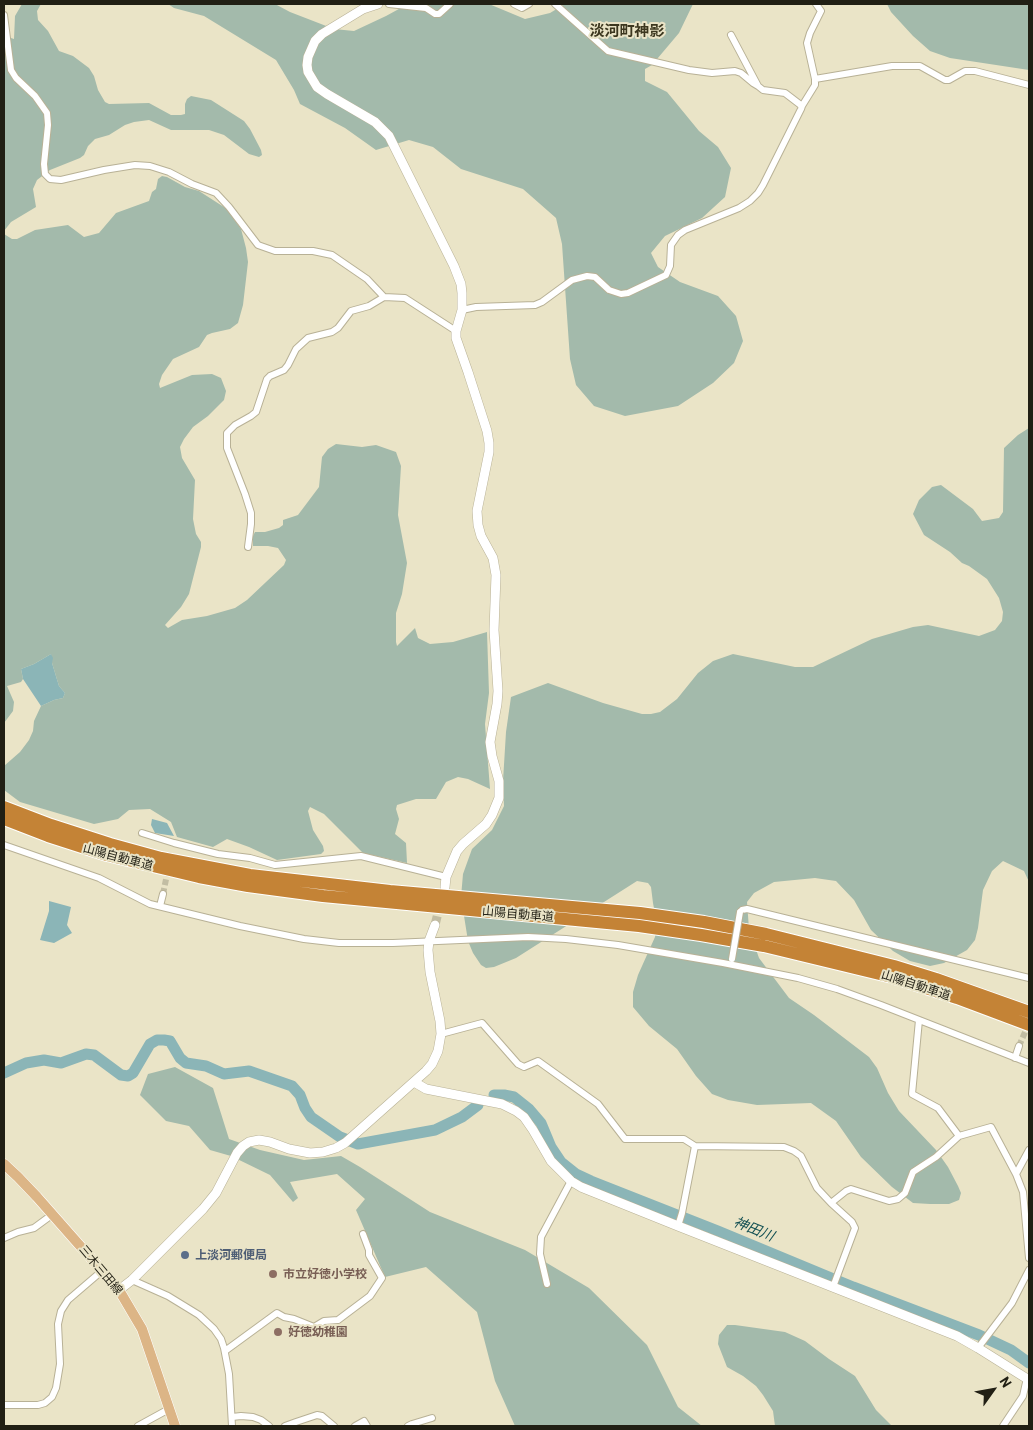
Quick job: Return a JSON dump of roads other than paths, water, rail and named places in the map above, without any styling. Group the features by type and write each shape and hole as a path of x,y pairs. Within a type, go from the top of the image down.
{"highway":[{"name":"山陽自動車道","path":"4,807 51,825 110,844 161,858 250,875 344,886 649,914 766,934 894,966 952,984 1029,1012"},
{"name":"山陽自動車道","path":"4,819 48,836 107,855 199,877 323,896 630,925 764,946 892,977 957,998 1029,1025"},
{"path":"894,966 1029,1003"},
{"path":"957,998 1029,1030"}],"main road":[{"name":"三木三田線","path":"4,1164 53,1214 120,1290 142,1329 175,1426"}],"street":[{"path":"378,4 363,8 322,34 315,41 308,57 306,64 308,72 317,87 375,122 389,136 454,266 461,284 462,293 462,310 456,338 482,414 489,443 477,511 481,536 493,558 495,567 494,630 498,704 490,742 500,788 499,798 486,824 457,851 446,877 445,886"},
{"path":"388,4 426,8 435,14 439,14 450,4"},
{"path":"514,4 522,8 529,4"},
{"path":"555,4 608,51 689,70 735,71 741,73 753,84 764,90 785,93 802,106"},
{"path":"462,310 476,307 535,305 572,280 587,276 595,276 610,290 620,294 628,294 666,276 670,266 671,245 678,235 685,230 739,208 758,193 802,106 815,85 807,44 810,33 822,10 816,4"},
{"path":"4,15 11,70 16,78 35,96 47,114 48,125 44,164 45,174 50,179 60,180 135,165 150,166 169,172 192,184 216,193 258,245 275,251 313,250 332,255 368,279 384,297"},
{"path":"731,35 758,86"},
{"path":"815,80 892,66 920,66 945,80 950,80 965,71 975,71 1029,85"},
{"path":"248,547 251,513 227,448 227,433 235,424 256,412 266,379 284,370 299,345 308,338 332,332 338,328 351,312 369,306 384,297 405,298 456,331"},
{"path":"142,833 173,847 250,858 275,864 361,856 446,877"},
{"path":"4,845 99,878 150,904 240,926 304,939 339,943 393,943 528,937 566,939 732,962 837,989 1029,1064"},
{"path":"160,906 163,894"},
{"path":"732,962 740,912 747,909 1029,978"},
{"path":"120,1290 204,1209 216,1193 237,1153 249,1142 259,1140 310,1153 336,1148 345,1144 432,1064 438,1051 441,1034 428,950 429,941 436,925"},
{"path":"919,1020 912,1094 938,1108 959,1136"},
{"path":"441,1034 482,1023 518,1064 524,1067 538,1062 598,1104 625,1139 684,1139 695,1146 784,1146 789,1148 801,1156 817,1188 852,1222 855,1228 835,1282"},
{"path":"1015,1058 1019,1046"},
{"path":"414,1082 426,1089 502,1104 516,1111 524,1117 551,1161 572,1182 610,1199 835,1282 980,1346 1028,1379 1024,1396 1003,1426"},
{"path":"831,1203 846,1191 851,1190 889,1201 898,1199 905,1193 913,1172 936,1157 959,1136 991,1127 1016,1174 1023,1192 1029,1258"},
{"path":"679,1224 695,1146"},
{"path":"1016,1174 1029,1150"},
{"path":"547,1284 540,1254 541,1237 572,1182"},
{"path":"4,1238 34,1228 53,1214"},
{"path":"224,1351 277,1313 314,1327 324,1321 338,1320 370,1296 382,1278 369,1255 363,1234"},
{"path":"4,1405 38,1405 45,1403 52,1397 56,1388 60,1364 58,1324 61,1311 68,1300 103,1270"},
{"path":"980,1346 1027,1281 1029,1270"},
{"path":"132,1280 168,1296 199,1315 214,1329 221,1339 229,1374 232,1426"},
{"path":"138,1426 169,1409"},
{"path":"286,1426 317,1415 322,1416 334,1426"},
{"path":"232,1417 254,1417 269,1426"},
{"path":"408,1426 432,1418"},
{"path":"355,1426 364,1421 367,1426"}],"water":[{"path":"51,654 59,686 65,693 63,698 41,706 23,679 21,669"},
{"path":"152,819 167,823 174,836 155,833 151,825"},
{"path":"49,901 71,907 67,925 72,933 54,943 40,940 49,911"}],"waterway":[{"name":"神田川","path":"4,1073 26,1063 44,1060 61,1063 86,1054 94,1055 121,1075 128,1076 133,1073 150,1044 157,1040 170,1041 180,1058 186,1063 206,1066 224,1074 249,1071 292,1086 300,1095 311,1117 340,1137 358,1144 435,1130 462,1117 478,1105"},
{"name":"神田川","path":"494,1095 514,1097 529,1109 541,1123 551,1147 561,1162 576,1174 853,1287 979,1335 1011,1350 1029,1363"}],"tunnel":[{"path":"163,894 172,850"},
{"path":"435,925 441,901"},
{"path":"1019,1046 1029,1023"}],"place":[{"name":"上淡河郵便局","path":"185,1255"},
{"name":"市立好徳小学校","path":"273,1274"},
{"name":"好徳幼稚園","path":"278,1332"}],"district":[{"name":"淡河町神影","path":"627,31"}]}
